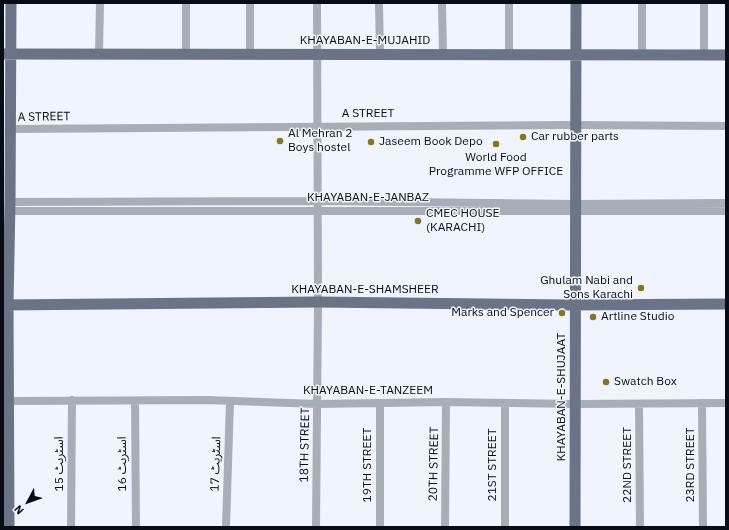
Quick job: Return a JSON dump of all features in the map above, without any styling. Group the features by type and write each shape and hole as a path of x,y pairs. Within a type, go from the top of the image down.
{"main road":[{"path":"3,527 6,305 10,207 10,129 7,54 11,3"},
{"name":"KHAYABAN-E-SHUJAAT","path":"570,3 573,54"},
{"name":"KHAYABAN-E-SHUJAAT","path":"569,527 572,404 572,125 573,54 576,3"},
{"name":"KHAYABAN-E-MUJAHID","path":"7,54 726,55"},
{"name":"KHAYABAN-E-SHAMSHEER","path":"6,305 318,302 726,304"},
{"path":"3,352 9,527"},
{"name":"KHAYABAN-E-SHUJAAT","path":"572,404 575,527"}],"street":[{"path":"99,54 100,3"},
{"path":"186,3 186,54"},
{"path":"250,3 250,54"},
{"name":"18TH STREET","path":"316,3 318,126 316,527"},
{"path":"379,3 380,54"},
{"path":"442,3 443,54"},
{"path":"509,3 509,54"},
{"path":"642,3 642,55"},
{"path":"704,3 704,55"},
{"name":"A STREET","path":"10,129 318,126 726,126"},
{"name":"KHAYABAN-E-JANBAZ","path":"10,207 318,201 726,211"},
{"name":"KHAYABAN-E-JANBAZ","path":"10,207 318,210 572,207 726,203"},
{"name":"اسٹریٹ 15","path":"71,527 72,400"},
{"name":"KHAYABAN-E-TANZEEM","path":"5,401 230,401 317,404 446,402 572,404 726,403"},
{"name":"اسٹریٹ 16","path":"135,401 136,527"},
{"name":"اسٹریٹ 17","path":"226,527 230,401"},
{"name":"20TH STREET","path":"445,527 446,402"},
{"name":"21ST STREET","path":"505,402 505,527"},
{"name":"19TH STREET","path":"380,403 380,527"},
{"name":"23RD STREET","path":"702,403 703,527"},
{"name":"22ND STREET","path":"639,404 640,527"}],"place":[{"name":"Car rubber parts","path":"523,137"},
{"name":"Al Mehran 2 Boys hostel","path":"280,141"},
{"name":"Jaseem Book Depo","path":"371,142"},
{"name":"World Food Programme WFP OFFICE","path":"496,144"},
{"name":"CMEC HOUSE (KARACHI)","path":"418,221"},
{"name":"Ghulam Nabi and Sons Karachi","path":"641,288"},
{"name":"Marks and Spencer","path":"562,313"},
{"name":"Artline Studio","path":"593,317"},
{"name":"Swatch Box","path":"606,382"}]}
